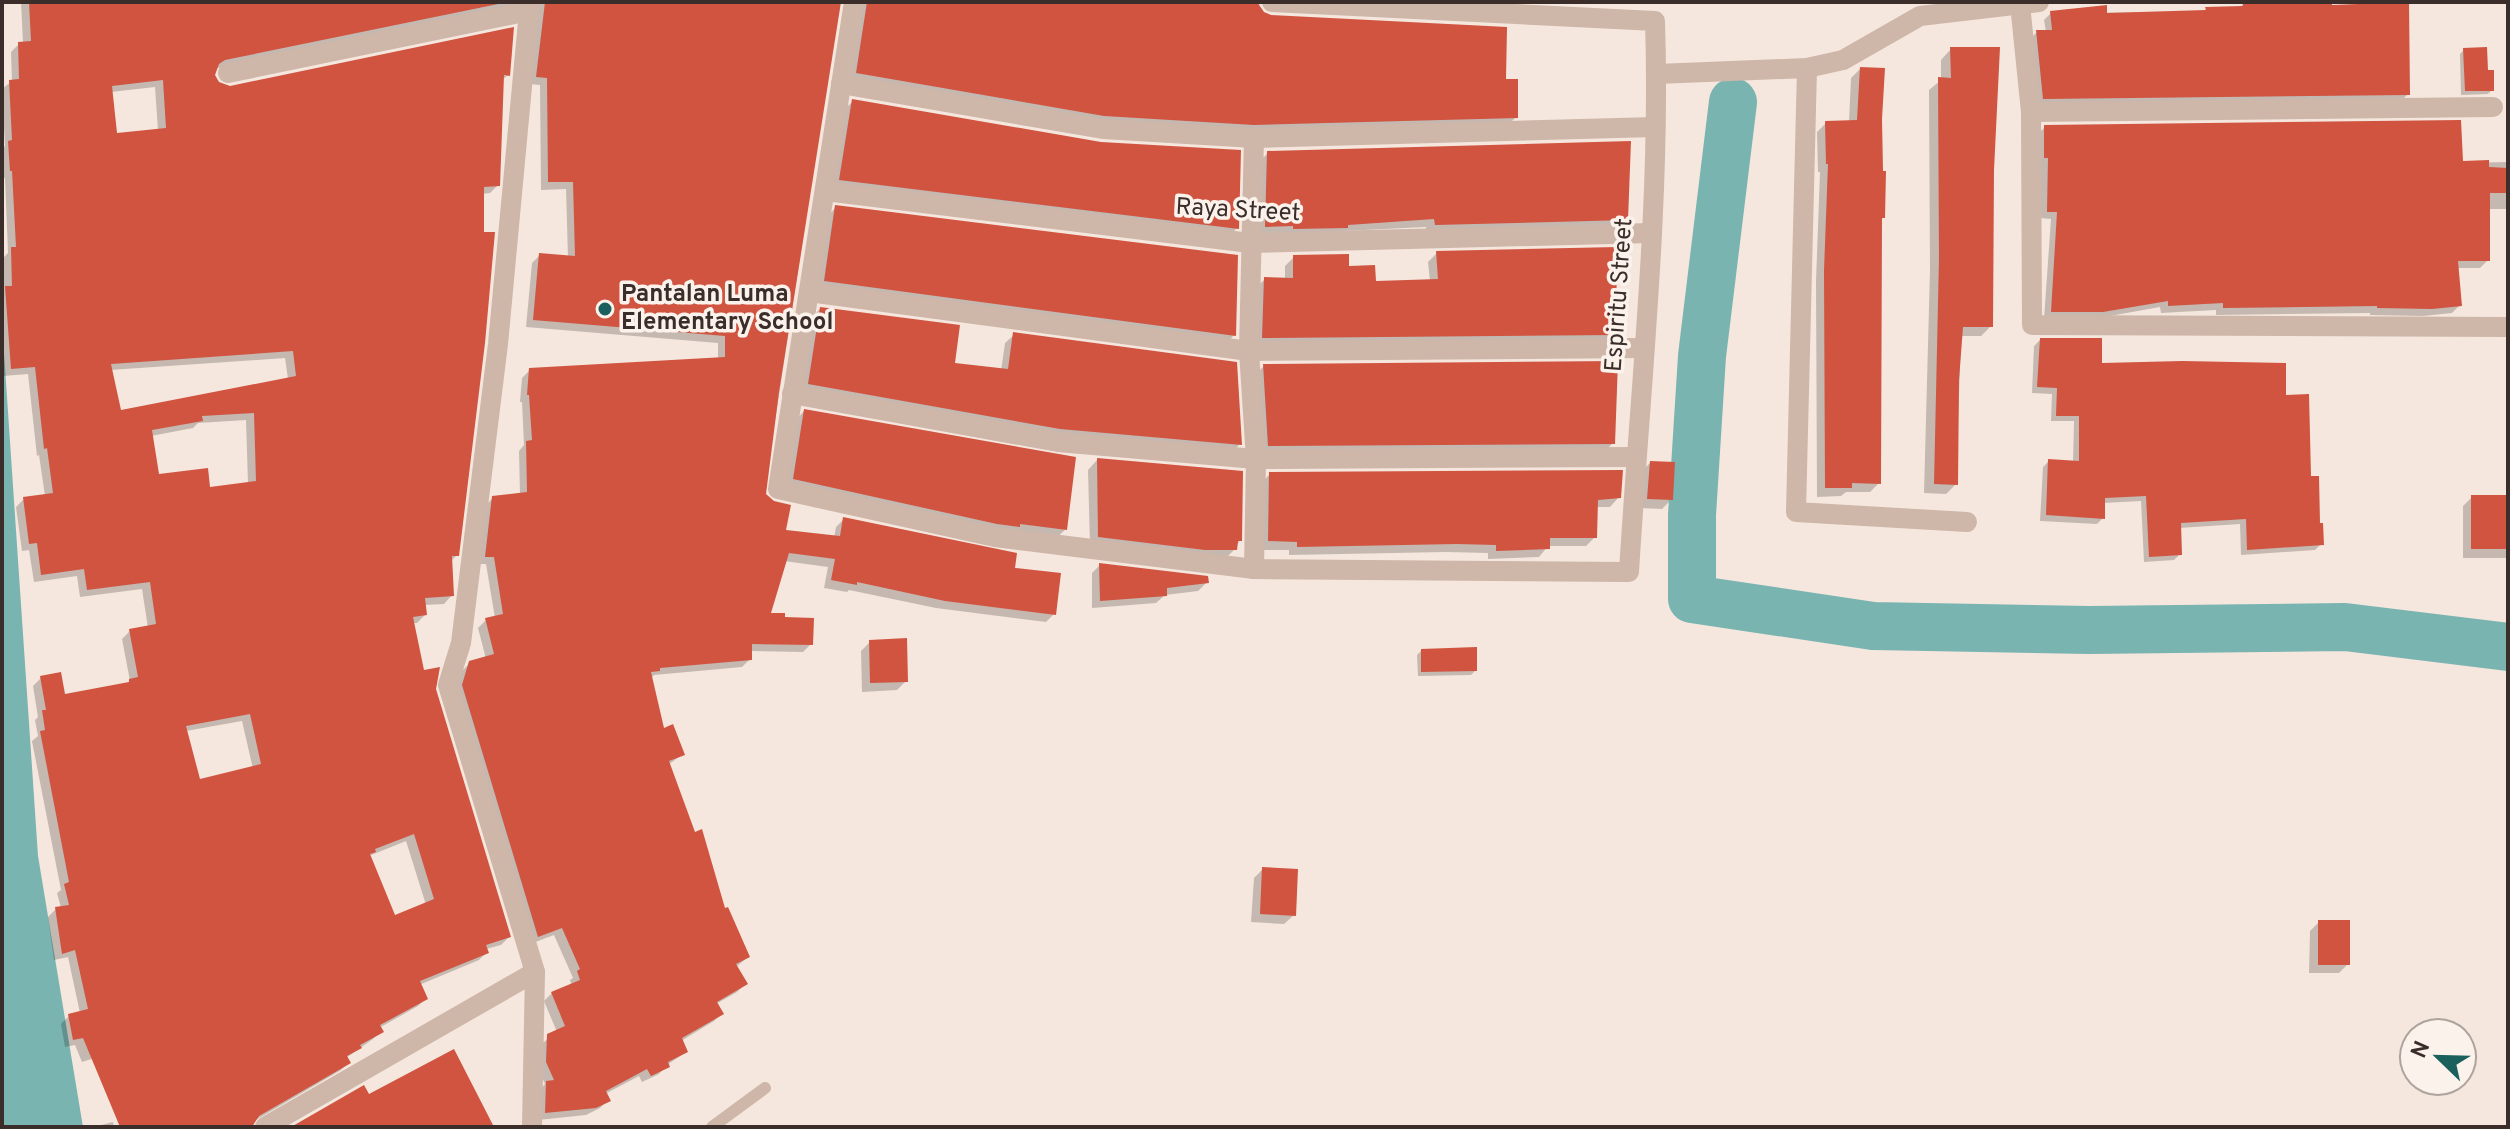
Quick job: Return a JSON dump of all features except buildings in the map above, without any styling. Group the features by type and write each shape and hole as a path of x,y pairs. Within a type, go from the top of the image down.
{"street":[{"path":"854,2 778,489 995,537 1254,569 1256,459 1249,351 1254,138"},
{"name":"Espiritu Street","path":"1254,569 1629,572 1655,127 1666,73 1655,21 1272,2"},
{"path":"1666,73 1807,68 1843,60 1920,16 2030,3 2032,325 2508,327"},
{"path":"228,73 530,7 496,359 461,643 448,685 535,972 532,1127"},
{"path":"1807,68 1796,512 1967,522"},
{"path":"841,84 1103,129 1254,138 1655,127"},
{"path":"2031,112 2493,107"},
{"name":"Raya Street","path":"825,191 1250,243 1651,233"},
{"path":"809,292 1249,351 1643,348"},
{"path":"792,394 1058,442 1256,459 1636,457"},
{"path":"265,1127 535,972"}],"lane":[{"path":"712,1127 765,1088"}],"water":[{"path":"2,323 38,856 83,1127 2,1127"}],"waterway":[{"path":"1733,102 1702,356 1692,515 1692,599 1873,626 2089,630 2345,627 2508,647"}],"place":[{"name":"Pantalan Luma Elementary School","path":"605,309"}]}
